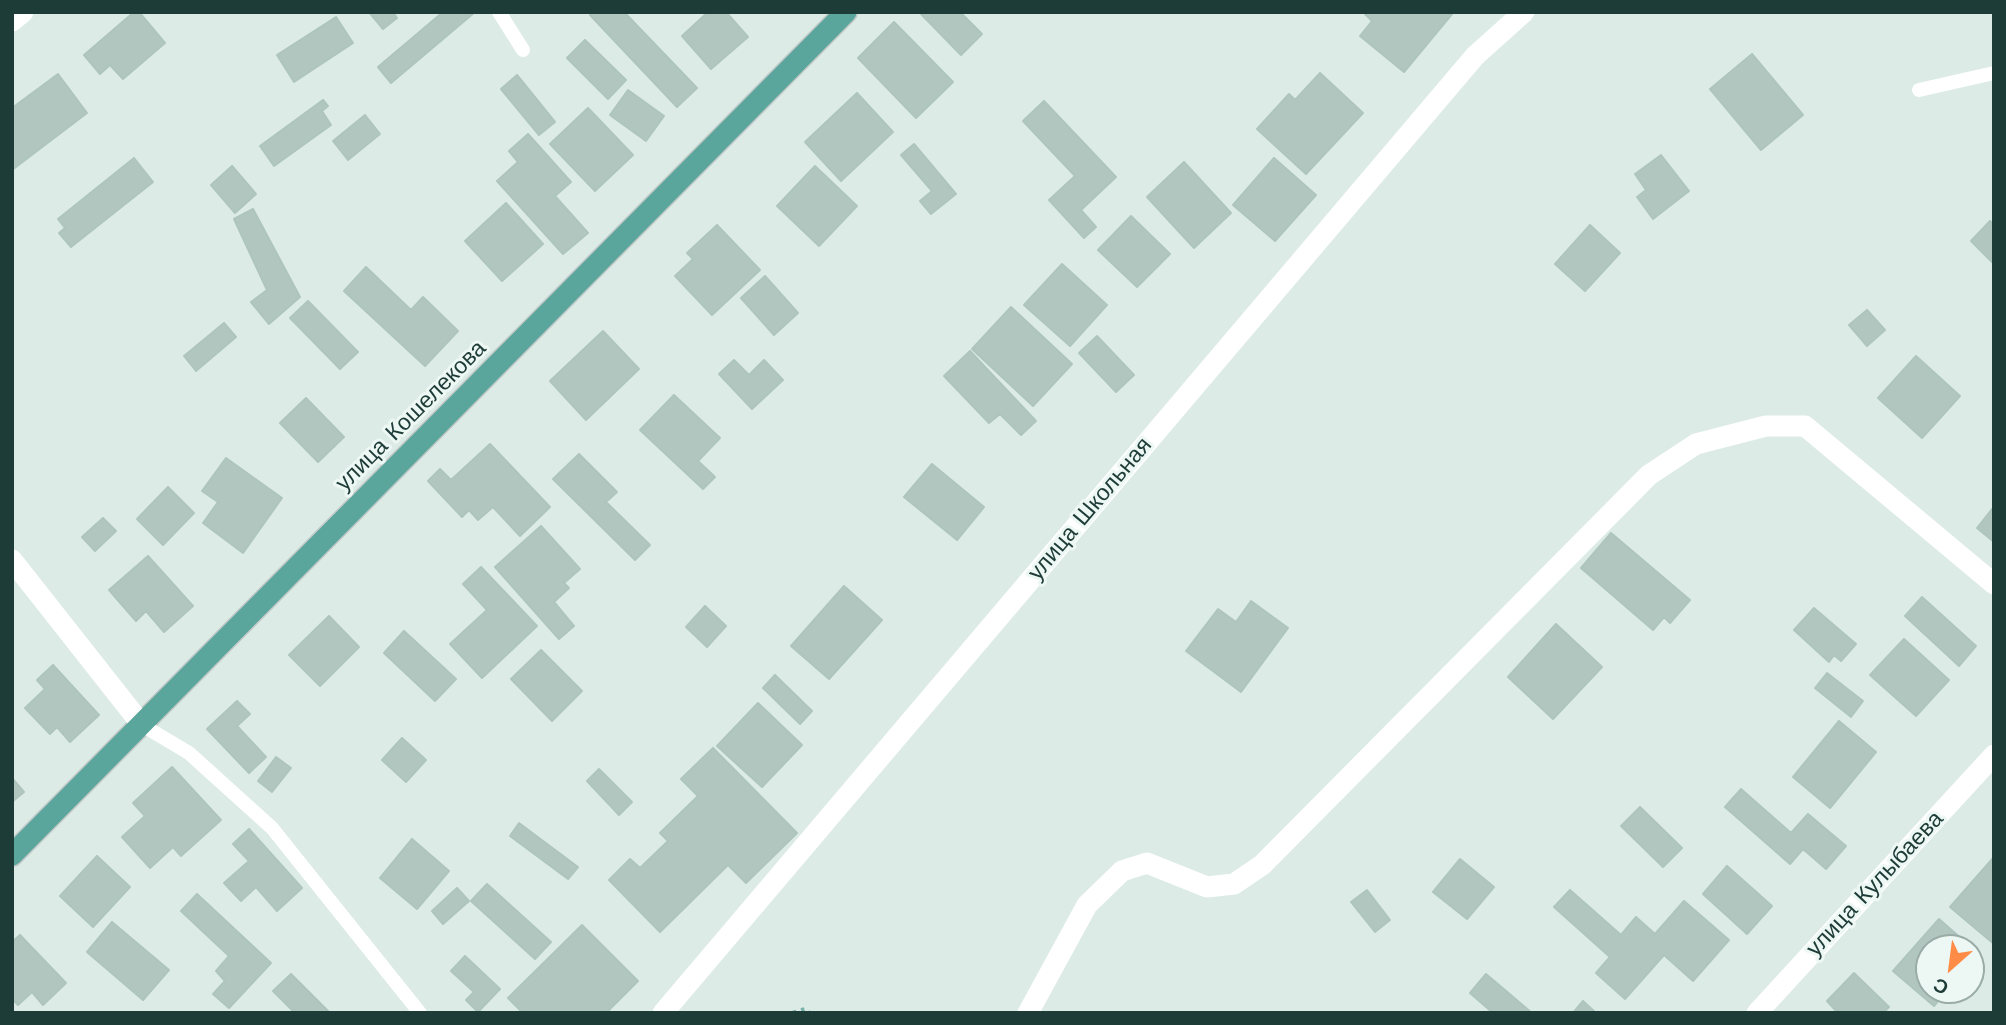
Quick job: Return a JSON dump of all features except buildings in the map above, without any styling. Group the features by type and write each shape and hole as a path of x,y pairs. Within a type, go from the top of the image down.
{"main road":[{"name":"улица Кошелекова","path":"12,855 846,12"}],"street":[{"path":"12,21 23,12"},
{"name":"улица Школьная","path":"663,1013 1475,56 1524,12"},
{"path":"1028,1013 1087,905 1122,872 1147,863 1207,887 1234,884 1262,865 1649,475 1696,443 1766,426 1805,426 1994,584"},
{"path":"12,560 142,725"},
{"name":"улица Кулыбаева","path":"1757,1013 1994,755"}],"lane":[{"path":"499,12 523,50"},
{"path":"1919,90 1994,73"},
{"path":"142,725 188,753 272,828 420,1013"}],"path":[{"path":"793,1013 806,1010 809,1013"}]}
